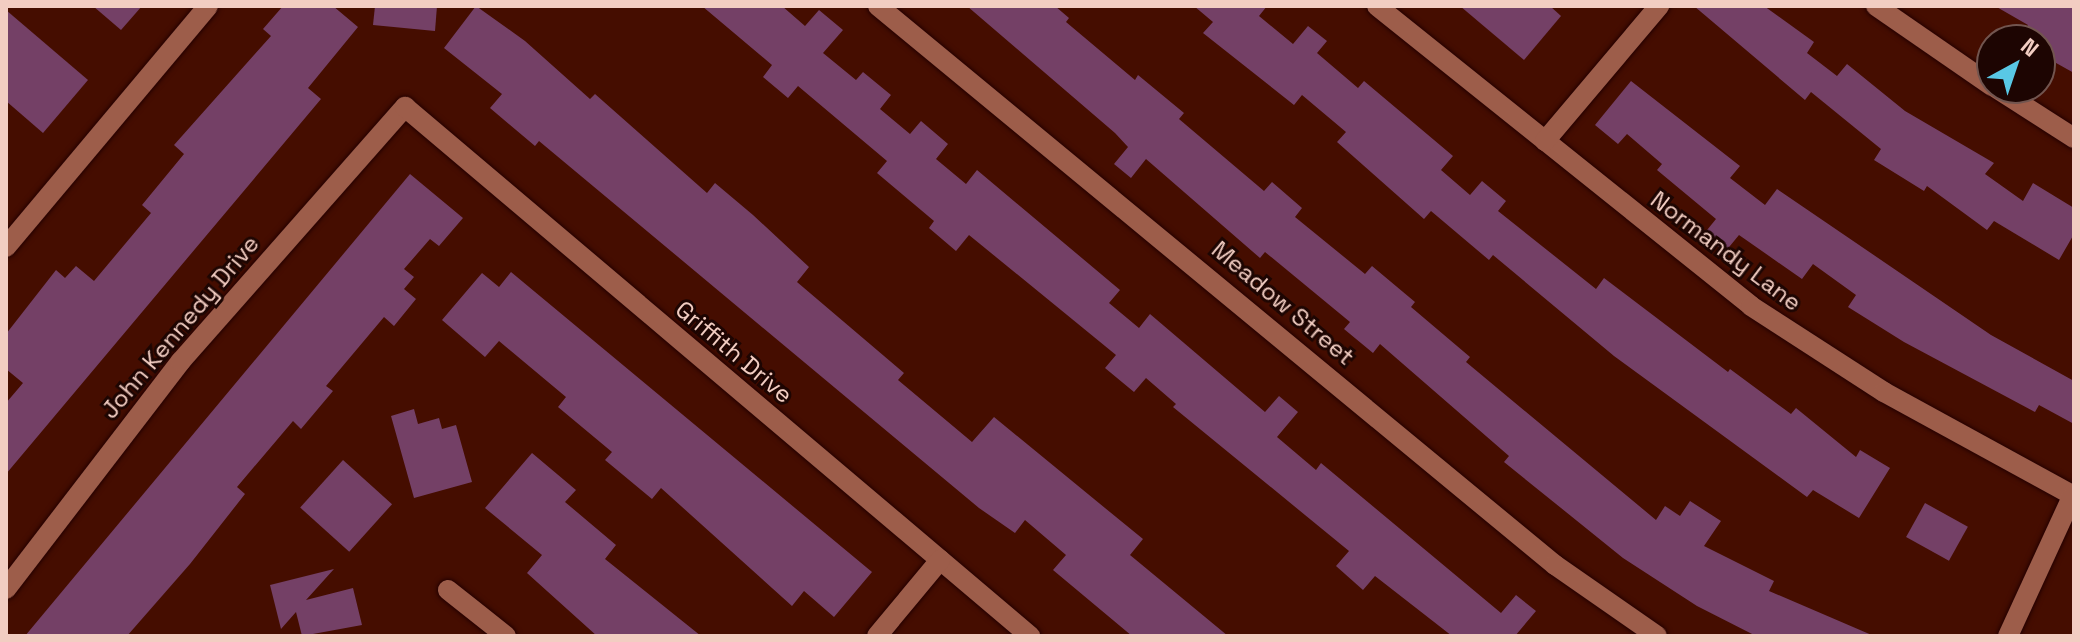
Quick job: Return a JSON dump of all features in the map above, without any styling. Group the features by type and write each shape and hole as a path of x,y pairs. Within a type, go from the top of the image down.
{"street":[{"path":"6,247 208,6"},
{"name":"Meadow Street","path":"878,6 1555,565 1657,636"},
{"name":"Normandy Lane","path":"1377,6 1751,306 1884,392 2074,496"},
{"path":"1545,141 1659,6"},
{"path":"1876,6 1976,75"},
{"path":"2021,104 2074,138"},
{"name":"Griffith Drive","path":"405,107 1030,636"},
{"name":"John Kennedy Drive","path":"6,589 181,361 405,107"},
{"path":"2008,636 2074,496"},
{"path":"877,636 940,560"},
{"path":"448,590 506,636"}],"building":[{"path":"93,6 142,6 121,30"},
{"path":"283,6 333,6 358,27 308,88 321,99 6,474 6,403 23,383 6,369 6,334 56,270 65,278 76,266 94,281 151,213 142,205 184,154 174,145 271,36 263,29"},
{"path":"375,6 437,6 435,31 373,25"},
{"path":"476,6 525,41 590,99 595,94 707,193 715,183 753,215 809,267 797,282 904,373 898,380 972,442 994,417 1143,539 1130,555 1228,636 1132,636 1053,570 1066,555 1025,520 1015,533 979,508 539,141 535,146 490,108 502,94 444,48"},
{"path":"702,6 782,6 805,26 819,10 843,30 823,53 856,80 863,72 891,95 880,109 910,134 921,121 948,144 936,159 966,184 977,170 1120,290 1109,303 1139,328 1150,314 1265,412 1279,396 1298,412 1277,437 1316,470 1321,463 1501,613 1516,595 1536,611 1515,636 1452,636 1375,576 1363,590 1336,566 1349,551 1173,407 1176,404 1146,378 1134,392 1105,368 1116,355 969,235 956,251 929,228 934,221 877,173 887,161 798,86 788,98 763,77 772,65"},
{"path":"967,6 1055,6 1069,18 1066,22 1135,80 1138,75 1184,113 1179,119 1264,191 1272,182 1302,208 1295,217 1365,274 1372,266 1415,302 1411,307 1470,357 1466,362 1656,520 1665,506 1680,516 1690,501 1721,521 1704,546 1774,581 1769,591 1874,636 1756,636 1697,606 1623,558 1504,462 1509,456 1380,344 1373,353 1344,329 1350,322 1265,252 1260,258 1146,159 1131,178 1114,164 1128,147 1115,133"},
{"path":"1194,6 1267,6 1259,16 1293,44 1308,26 1327,41 1317,53 1358,88 1364,81 1453,156 1441,170 1470,195 1482,181 1506,201 1498,211 1596,289 1604,278 1728,372 1730,369 1791,414 1796,408 1856,457 1860,450 1890,468 1859,518 1813,490 1807,497 1614,356 1493,255 1489,260 1431,211 1424,219 1337,142 1346,132 1302,95 1294,105 1203,33 1213,22"},
{"path":"1460,6 1550,6 1561,16 1524,60"},
{"path":"1694,6 1764,6 1814,42 1807,53 1837,76 1847,64 1905,111 1994,163 1985,174 2023,201 2033,183 2074,208 2074,234 2059,260 1994,221 1987,230 1927,186 1924,191 1874,160 1881,149 1811,92 1805,100"},
{"path":"1995,6 2074,6 2074,73 2056,63 2056,24 2026,24"},
{"path":"6,10 88,80 43,133 6,101"},
{"path":"1631,81 1740,166 1730,178 1765,205 1777,189 1991,335 2074,381 2074,424 2039,405 2035,412 1904,342 1848,307 1856,295 1813,264 1802,279 1739,235 1725,252 1703,235 1716,219 1657,170 1662,164 1627,134 1618,144 1595,125"},
{"path":"410,174 463,218 439,246 430,239 404,269 414,277 404,289 416,299 394,326 384,317 326,386 333,391 301,429 293,421 237,487 245,494 190,564 127,636 25,636"},
{"path":"511,272 872,572 834,617 804,591 792,606 661,488 652,499 605,460 612,452 558,407 566,397 499,341 485,357 442,320 482,273 499,287"},
{"path":"414,409 418,424 439,418 442,429 456,425 472,482 414,498 391,416"},
{"path":"532,453 576,490 565,502 616,545 605,559 701,636 597,636 527,573 542,555 485,508"},
{"path":"343,460 392,504 349,552 300,508"},
{"path":"1925,503 1968,527 1949,561 1906,537"},
{"path":"334,569 306,600 353,588 362,625 302,636 296,612 281,629 270,585"}]}
